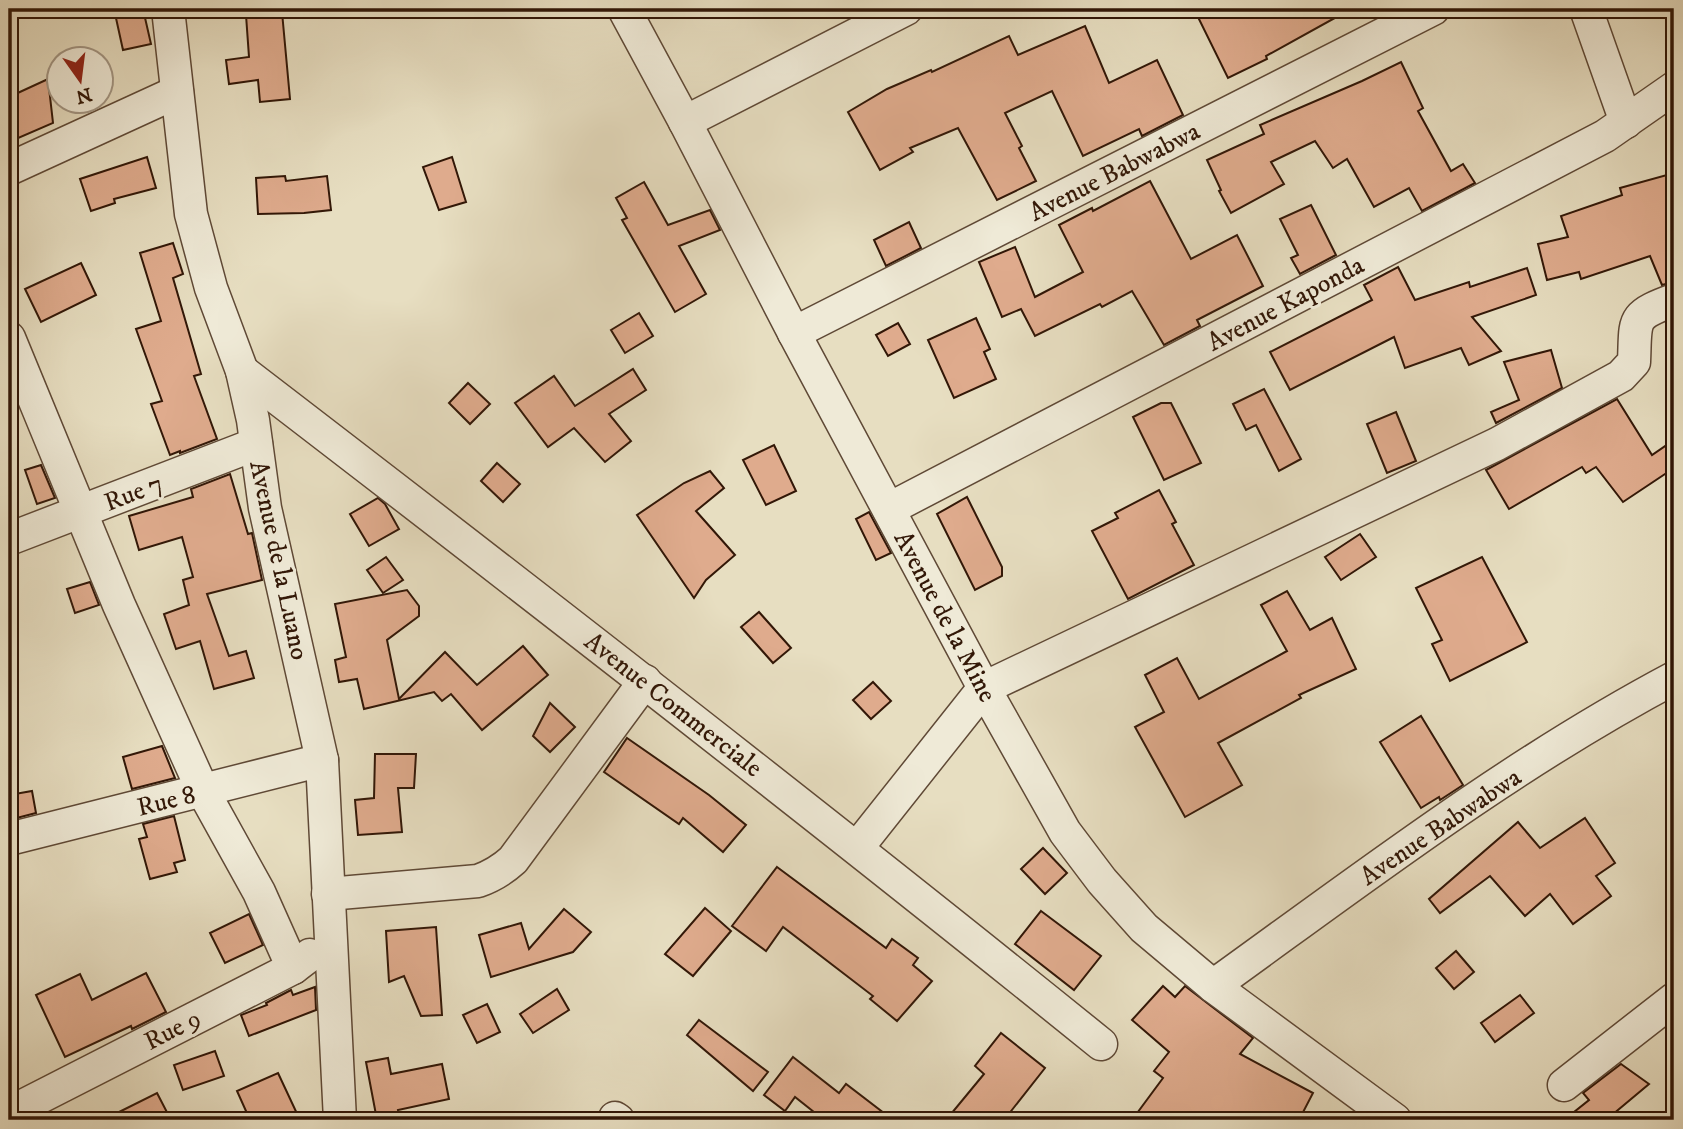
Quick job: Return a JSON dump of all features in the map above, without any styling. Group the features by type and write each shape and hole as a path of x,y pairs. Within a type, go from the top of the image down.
{"street":[{"name":"Avenue de la Luano","path":"168,9 191,214 212,288 242,371 265,508 322,760 340,1120"},
{"name":"Avenue de la Mine","path":"624,9 984,688 1065,832 1144,928 1213,986 1395,1120"},
{"path":"685,122 906,9"},
{"name":"Avenue Babwabwa","path":"794,333 1433,9"},
{"path":"1586,9 1626,122"},
{"name":"Avenue Kaponda","path":"889,509 1605,136 1674,88"},
{"path":"9,169 177,92"},
{"path":"858,848 984,688 1497,444 1621,376 1634,362 1635,324 1640,316 1674,300"},
{"path":"9,338 119,604 203,791 259,892 293,968"},
{"name":"Avenue Commerciale","path":"242,371 858,848 1101,1045"},
{"name":"Rue 7","path":"9,539 256,444"},
{"name":"Avenue Babwabwa","path":"1213,986 1470,801 1643,694 1674,678"},
{"path":"328,894 478,881 502,870 513,860 645,681"},
{"name":"Rue 8","path":"9,839 322,760"},
{"name":"Rue 9","path":"9,1113 293,968 331,940"},
{"path":"1564,1084 1674,999"}],"building":[{"path":"114,9 143,9 151,44 123,50"},
{"path":"1194,9 1351,9 1266,56 1267,59 1228,78"},
{"path":"282,12 290,99 260,102 258,80 229,84 226,60 249,57 246,15"},
{"path":"1085,26 1109,83 1157,60 1183,115 1142,136 1139,129 1083,156 1052,91 1005,113 1036,181 997,200 958,128 910,148 913,152 880,170 848,112 887,89 931,70 932,72 1009,36 1018,55"},
{"path":"1401,62 1423,108 1418,111 1451,171 1463,164 1475,183 1422,211 1409,188 1374,207 1347,159 1333,168 1315,141 1271,162 1284,184 1231,213 1207,160 1264,134 1260,125"},
{"path":"46,80 46,116 52,116 53,123 9,142 9,97"},
{"path":"147,157 156,188 114,199 115,203 91,211 80,179"},
{"path":"452,157 466,202 439,210 423,167"},
{"path":"1674,173 1674,282 1662,285 1650,256 1581,279 1579,272 1547,280 1538,244 1568,237 1561,216 1622,195 1620,188"},
{"path":"285,176 286,181 327,176 331,210 258,214 256,178"},
{"path":"1150,181 1191,259 1237,235 1263,286 1197,320 1200,326 1164,345 1132,291 1035,336 1021,309 1002,317 979,262 1015,247 1035,297 1083,272 1059,225 1092,208 1093,211"},
{"path":"644,182 668,225 710,210 720,230 679,246 706,294 675,312 622,220 627,218 616,198"},
{"path":"1311,205 1336,255 1300,274 1291,258 1298,255 1280,219"},
{"path":"909,222 921,248 886,266 874,240"},
{"path":"173,243 183,274 173,278 201,374 194,376 217,439 170,455 151,404 162,401 136,329 161,321 140,253"},
{"path":"81,263 96,295 41,322 25,289"},
{"path":"1398,267 1415,300 1469,282 1470,287 1527,268 1536,295 1472,317 1501,351 1469,365 1461,348 1405,368 1394,337 1290,390 1270,352 1372,300 1364,285"},
{"path":"639,313 653,336 625,353 611,330"},
{"path":"976,318 990,349 984,352 996,379 954,398 928,340"},
{"path":"898,323 910,344 888,356 876,335"},
{"path":"1551,350 1562,388 1496,423 1491,412 1519,400 1504,362"},
{"path":"633,369 646,390 609,414 631,441 605,462 574,428 548,447 515,403 554,376 575,406"},
{"path":"468,383 490,404 470,424 449,403"},
{"path":"1264,389 1301,459 1279,471 1256,425 1246,430 1233,404"},
{"path":"1617,399 1652,455 1674,440 1674,468 1623,502 1596,467 1586,473 1582,467 1509,509 1486,470"},
{"path":"1161,403 1171,403 1201,463 1164,480 1133,417"},
{"path":"1396,412 1416,461 1387,473 1367,424"},
{"path":"774,445 796,491 766,505 743,460"},
{"path":"497,463 520,484 503,502 481,481"},
{"path":"41,465 55,498 37,504 25,470"},
{"path":"710,471 724,488 696,511 735,555 706,580 694,598 637,515 684,483"},
{"path":"230,474 248,534 252,533 262,580 207,594 229,656 246,651 254,678 214,689 200,641 176,649 164,614 189,605 183,580 193,577 182,537 139,550 129,516 193,497 191,489"},
{"path":"1159,490 1176,522 1172,524 1194,565 1128,599 1092,531 1118,518 1115,513"},
{"path":"967,497 1002,567 1002,576 975,590 937,514"},
{"path":"378,498 385,504 399,529 369,546 350,514"},
{"path":"869,512 891,553 876,560 856,519"},
{"path":"1360,534 1376,557 1341,580 1325,557"},
{"path":"386,557 403,580 383,593 367,570"},
{"path":"1482,557 1527,642 1450,681 1432,644 1442,640 1416,588"},
{"path":"90,582 99,605 75,613 67,589"},
{"path":"407,590 419,606 419,616 387,640 399,699 445,652 477,685 523,646 548,675 482,730 451,694 442,701 434,692 364,709 357,679 339,682 335,660 346,657 335,604"},
{"path":"1287,591 1310,630 1332,618 1356,669 1299,695 1301,698 1218,743 1242,785 1185,817 1135,727 1164,712 1145,675 1177,658 1199,699 1287,651 1261,605"},
{"path":"759,612 791,648 773,663 741,627"},
{"path":"873,682 891,701 871,719 853,700"},
{"path":"550,703 575,727 550,752 533,736"},
{"path":"1421,716 1463,785 1440,800 1439,797 1421,808 1380,742"},
{"path":"627,738 709,795 746,825 723,852 683,818 679,824 604,772"},
{"path":"162,746 175,778 132,789 123,757"},
{"path":"375,754 416,754 414,788 398,788 402,832 358,835 355,800 374,798"},
{"path":"32,791 36,813 9,820 9,795"},
{"path":"174,816 185,860 174,863 177,872 150,879 139,839 147,837 143,824"},
{"path":"1585,818 1615,863 1596,876 1611,896 1573,924 1550,894 1525,916 1490,876 1440,913 1429,899 1518,822 1540,848"},
{"path":"1043,848 1067,873 1045,894 1021,869"},
{"path":"777,867 886,948 892,939 918,958 913,965 932,981 897,1021 870,999 873,996 783,927 766,951 732,926"},
{"path":"705,908 731,931 693,976 665,954"},
{"path":"564,909 591,932 573,952 491,977 479,935 521,923 529,949"},
{"path":"1041,911 1101,956 1074,990 1015,944"},
{"path":"249,914 263,945 225,963 210,933"},
{"path":"436,927 442,1015 421,1016 404,976 389,982 386,931"},
{"path":"1456,951 1474,972 1454,989 1436,968"},
{"path":"146,973 166,1012 65,1057 36,995 80,974 92,1000"},
{"path":"1163,986 1175,997 1185,986 1253,1038 1240,1054 1313,1093 1299,1120 1132,1120 1163,1078 1154,1071 1169,1052 1132,1020"},
{"path":"315,987 316,1010 249,1036 241,1015 267,1005 266,1003 291,990 293,995"},
{"path":"557,989 569,1010 533,1033 520,1014"},
{"path":"1520,995 1534,1013 1495,1042 1481,1023"},
{"path":"487,1004 500,1032 477,1043 463,1015"},
{"path":"699,1020 768,1072 753,1091 687,1035"},
{"path":"1001,1033 1045,1068 1004,1120 946,1120 984,1074 975,1066"},
{"path":"215,1051 224,1076 183,1090 174,1065"},
{"path":"793,1057 839,1093 846,1084 893,1120 824,1120 795,1097 785,1111 764,1095"},
{"path":"388,1058 391,1074 442,1064 449,1099 398,1110 400,1120 377,1120 366,1062"},
{"path":"1621,1064 1649,1084 1606,1120 1564,1120 1589,1100 1583,1093"},
{"path":"278,1073 300,1120 250,1120 237,1091"},
{"path":"157,1093 171,1120 103,1120"}]}
